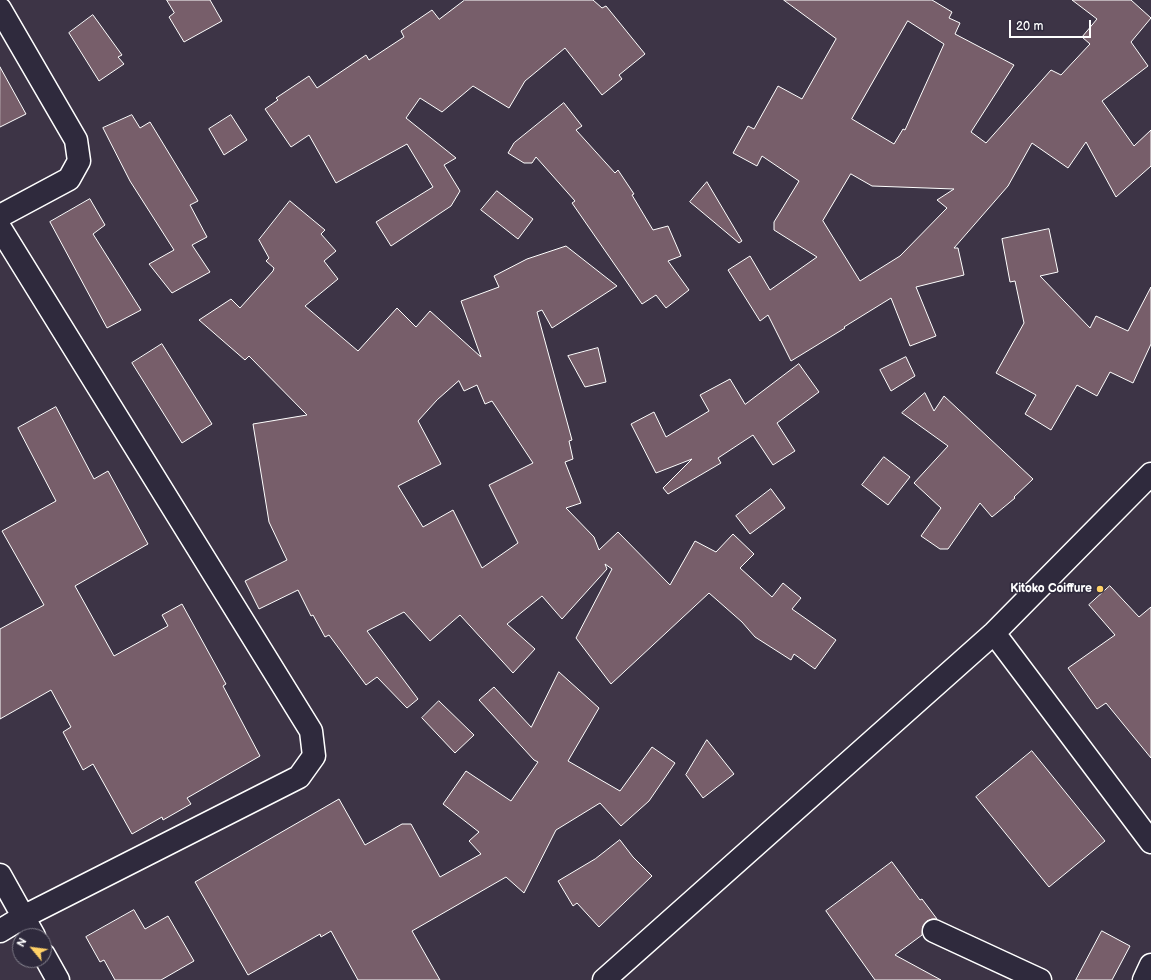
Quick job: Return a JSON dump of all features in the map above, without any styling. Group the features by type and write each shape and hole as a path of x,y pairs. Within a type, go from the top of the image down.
{"street":[{"path":"0,10 76,140 79,161 69,179 0,216"},
{"path":"0,228 311,731 314,756 299,777 28,927 0,931"},
{"path":"604,980 994,633 1151,474"},
{"path":"994,633 1151,842"},
{"path":"0,875 28,927"},
{"path":"934,931 1040,980"},
{"path":"1144,980 1151,965"},
{"path":"51,968 58,980"}],"building":[{"path":"167,0 210,0 222,21 184,42 169,17 174,13"},
{"path":"465,0 593,0 602,8 606,6 645,54 619,75 622,79 602,95 565,48 525,81 509,108 473,86 442,112 420,98 406,118 456,158 444,165 460,191 451,206 391,246 376,222 433,187 407,144 336,183 309,135 291,147 265,109 278,100 276,98 309,76 317,88 366,55 369,60 404,37 401,31 432,10 439,19"},
{"path":"784,0 932,0 952,12 949,18 960,23 955,34 1014,65 971,132 986,143 1051,70 1061,75 1090,44 1082,37 1097,19 1072,0 1131,0 1151,18 1131,42 1148,66 1102,101 1134,146 1151,130 1151,166 1116,197 1086,142 1068,168 1032,143 1008,186 954,248 958,248 964,275 916,287 936,336 910,346 891,298 791,361 768,315 760,321 728,270 750,256 770,290 817,257 774,230 774,222 799,181 762,156 757,166 733,153 748,126 754,129 778,86 802,99 836,39","holes":["908,21 944,44 905,130 903,129 894,144 852,119","851,174 872,186 954,189 937,200 947,208 900,256 860,281 823,221"]},
{"path":"93,15 122,55 118,57 124,64 99,81 69,33"},
{"path":"0,67 26,114 0,127"},
{"path":"564,103 582,126 576,130 615,173 618,170 634,194 632,195 653,230 668,226 681,256 668,261 689,290 666,308 656,295 642,304 572,203 575,201 536,157 532,163 524,163 508,153 514,143"},
{"path":"132,115 140,128 150,122 198,201 190,205 207,237 192,245 210,272 172,293 149,264 174,250 130,181 103,128"},
{"path":"231,115 247,140 224,155 209,129"},
{"path":"707,182 742,241 739,243 690,202"},
{"path":"497,191 533,219 518,239 481,210"},
{"path":"90,199 105,225 93,234 141,310 107,328 50,222"},
{"path":"290,201 325,230 321,234 336,251 324,261 338,279 305,306 358,351 397,308 416,327 430,311 481,357 461,301 499,287 494,276 527,259 566,246 617,286 552,328 542,310 537,312 572,440 569,441 573,459 565,462 581,503 566,508 594,537 599,550 618,532 670,585 695,541 716,552 733,534 754,554 740,568 772,597 783,583 801,598 792,609 836,640 815,669 794,654 791,660 755,637 742,622 709,593 611,684 576,638 612,569 605,564 607,569 562,619 542,596 507,624 535,649 513,673 460,615 430,641 404,612 367,631 418,699 407,708 377,677 366,685 329,635 325,637 313,615 311,616 298,590 259,609 245,581 287,560 269,522 253,424 307,415 249,356 245,360 199,320 231,299 240,308 273,271 274,268 266,261 269,258 259,240","holes":["459,381 464,391 477,385 485,404 492,401 533,463 489,485 518,543 482,568 453,510 423,527 398,486 441,464 418,421 437,400"]},
{"path":"1049,229 1058,272 1040,276 1090,328 1096,316 1128,331 1151,287 1151,344 1133,383 1110,372 1097,396 1077,385 1051,430 1025,414 1036,395 996,373 1024,323 1015,281 1010,282 1002,239"},
{"path":"162,344 212,424 182,443 132,363"},
{"path":"598,348 606,382 585,387 568,356"},
{"path":"906,357 915,376 891,391 880,370"},
{"path":"799,364 819,392 777,423 795,451 773,465 753,435 718,458 721,463 668,494 663,488 692,459 656,473 631,424 654,412 666,437 709,411 700,395 730,379 745,404"},
{"path":"925,393 934,411 944,396 1033,479 1014,497 1015,498 992,517 980,503 948,549 940,549 921,536 941,508 914,483 948,446 902,413"},
{"path":"56,407 94,479 108,471 148,544 75,586 114,656 168,626 162,615 182,604 226,684 223,686 260,756 187,798 191,804 163,820 162,817 132,834 93,764 83,770 63,732 71,727 51,690 0,719 0,629 44,605 2,531 56,501 18,428"},
{"path":"884,457 910,477 888,505 862,485"},
{"path":"771,489 785,508 750,534 736,516"},
{"path":"1110,586 1139,617 1151,607 1151,758 1106,703 1097,709 1068,668 1115,635 1089,605"},
{"path":"559,672 599,708 568,761 620,791 652,747 675,763 649,801 621,826 600,803 556,830 524,893 506,877 412,931 440,980 358,980 331,931 321,937 320,934 248,975 195,882 339,799 365,845 402,824 411,824 440,877 481,854 469,841 479,832 443,804 466,771 511,801 538,762 534,760 479,700 494,687 531,727"},
{"path":"439,701 474,735 455,753 422,718"},
{"path":"707,740 734,774 703,798 686,775"},
{"path":"1032,751 1105,841 1049,887 976,797"},
{"path":"620,840 633,857 652,876 599,927 577,903 573,906 558,881 595,859"},
{"path":"892,862 920,900 922,899 937,919 927,921 923,926 922,935 895,955 941,980 875,980 826,911"},
{"path":"134,910 145,929 168,916 194,961 161,980 115,980 104,960 100,962 86,937"},
{"path":"1102,931 1130,946 1112,980 1076,980"}],"place":[{"name":"Kitoko Coiffure","path":"1100,589"}]}
